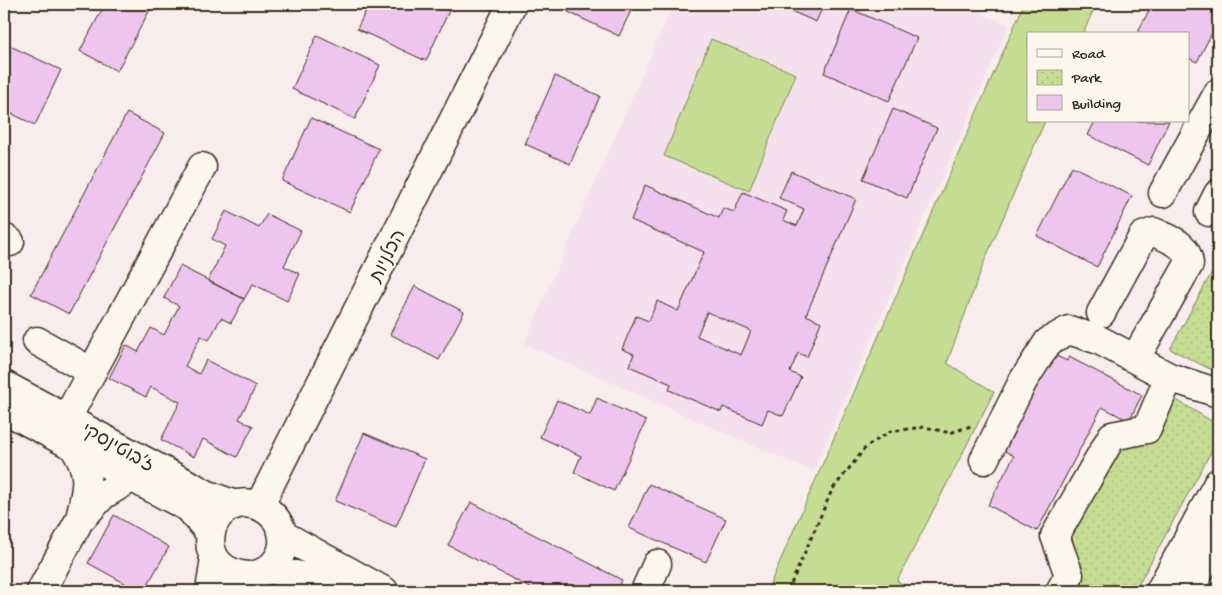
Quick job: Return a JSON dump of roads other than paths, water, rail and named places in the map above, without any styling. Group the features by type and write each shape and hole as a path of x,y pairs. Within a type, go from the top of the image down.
{"street":[{"name":"הכלניות","path":"247,505 512,4"},
{"path":"1163,194 1218,96"},
{"path":"67,418 202,167"},
{"path":"1101,313 1144,236 1154,232 1179,244 1188,253 1189,264 1135,359"},
{"path":"984,460 1023,381 1048,342 1069,330 1100,340 1169,377 1218,393"},
{"path":"37,341 92,372"},
{"path":"1060,591 1069,575 1056,536 1112,436 1147,429 1169,377"},
{"name":"ז׳בוטינסקי","path":"4,384 206,494 247,505"},
{"name":"ז׳בוטינסקי","path":"4,410 190,508 212,546"},
{"path":"74,447 83,460 87,484 79,521"},
{"path":"41,591 79,521 103,494 133,478"},
{"path":"1160,591 1218,482"},
{"path":"210,591 212,546 216,519 224,510 247,505 270,512 278,521 283,535 280,556 250,579"},
{"path":"283,535 384,591"},
{"path":"1189,591 1218,537"},
{"path":"212,546 219,564 228,572 250,579 318,580 346,591"},
{"path":"645,591 657,564"}]}
